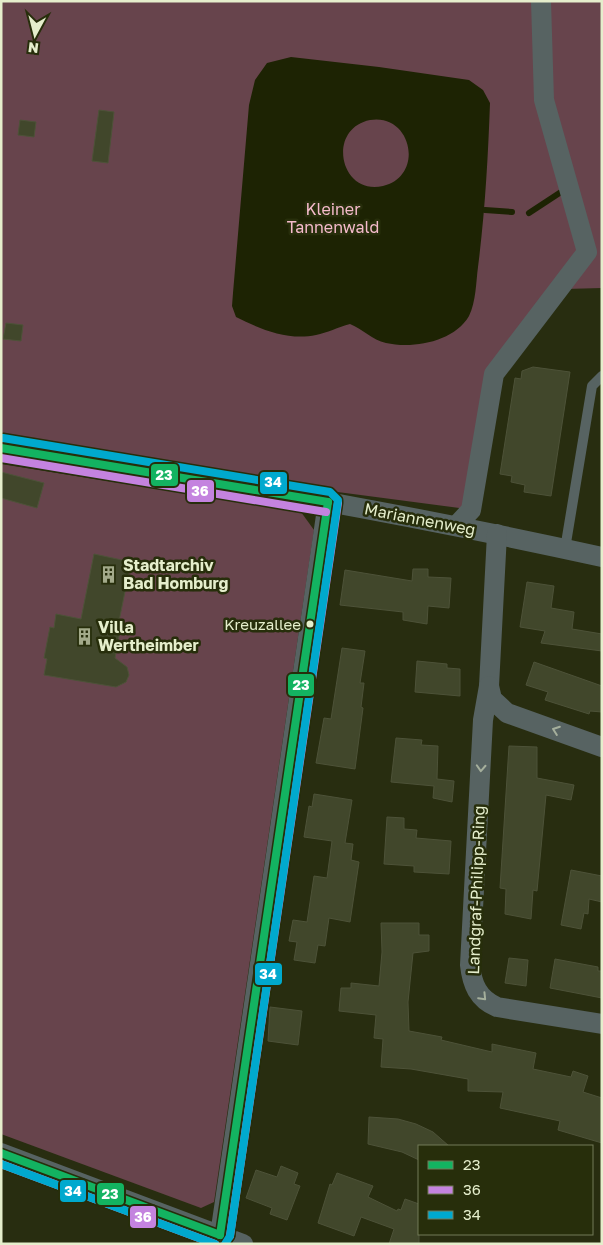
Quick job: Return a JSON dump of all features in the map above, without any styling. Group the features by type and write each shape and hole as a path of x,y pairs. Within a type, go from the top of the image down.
{"street":[{"path":"456,526 471,510 494,374 587,252 544,100 541,1"},
{"name":"Mariannenweg","path":"1,448 328,502 497,534 602,557"},
{"path":"220,1235 328,502"},
{"name":"Landgraf-Philipp-Ring","path":"497,534 490,686 483,720 470,965 472,983 484,999 496,1007 602,1024"},
{"name":"Landgraf-Philipp-Ring","path":"490,686 492,700 508,713 602,747"},
{"path":"1,1153 243,1244"}],"lane":[{"path":"566,549 592,386 602,376"}],"green space":[{"name":"Kleiner Tannenwald","path":"1,1 539,1 542,101 583,250 488,371 467,509 1,448"},
{"path":"541,1 602,1 602,288 565,289 592,252 544,100"},
{"path":"1,464 301,512 314,530 214,1202 201,1208 1,1134"}],"shaded area":[{"path":"291,57 379,67 469,80 483,90 490,103 484,205 475,292 469,316 453,332 432,342 397,345 376,339 350,324 320,334 295,336 264,330 236,317 232,306 249,105 255,80 267,63","holes":["370,120 384,120 396,126 404,135 408,147 408,159 405,170 396,180 383,186 368,186 357,181 348,172 344,160 343,147 347,136 356,126"]}],"building":[{"path":"99,110 114,112 108,163 92,161"},
{"path":"20,120 36,122 34,137 18,135"},
{"path":"6,323 23,325 21,341 3,339"},
{"path":"533,367 570,372 551,496 524,492 525,485 511,482 512,476 500,474 515,378 521,379 522,371"},
{"path":"1,472 44,483 37,508 1,498"},
{"name":"Villa Wertheimber","path":"94,554 131,562 118,626 121,626 115,658 127,667 129,675 126,682 116,687 44,675 47,659 44,658 50,627 54,628 56,614 81,619"},
{"path":"413,569 428,569 428,577 451,578 449,608 428,606 427,624 403,620 403,612 340,605 345,570 412,581"},
{"path":"527,582 554,586 551,608 574,612 572,629 602,634 602,651 541,643 545,631 520,627"},
{"path":"342,648 365,651 360,683 364,683 361,707 363,708 355,769 316,763 324,718 331,719"},
{"path":"417,661 447,664 447,668 460,669 460,696 415,692"},
{"path":"534,662 602,686 602,712 590,711 589,714 545,700 548,692 526,685"},
{"path":"396,738 422,740 421,745 438,746 437,779 454,781 452,802 433,798 434,786 391,782"},
{"path":"509,746 537,747 537,778 574,785 571,800 546,795 537,891 533,890 531,919 505,914 506,889 500,888"},
{"path":"314,794 352,800 345,843 353,844 351,860 359,862 350,922 329,918 325,946 318,945 315,963 294,960 297,942 289,941 293,920 307,922 314,876 327,878 332,841 304,837 309,806 312,807"},
{"path":"387,817 404,818 404,829 417,830 416,838 451,841 449,874 414,872 414,866 384,864"},
{"path":"571,870 602,876 602,902 589,899 588,914 584,913 581,929 561,925"},
{"path":"381,923 419,923 419,935 429,935 429,951 413,953 408,1002 409,1031 442,1037 441,1040 492,1052 492,1044 536,1053 533,1069 571,1077 573,1071 588,1076 583,1092 602,1098 602,1143 558,1130 560,1121 500,1108 503,1092 468,1091 468,1079 411,1069 381,1067 383,1039 374,1038 376,1015 339,1011 341,988 351,988 351,983 379,986 382,952"},
{"path":"509,958 528,960 526,986 505,983"},
{"path":"555,959 598,967 598,971 602,971 602,998 550,988"},
{"path":"270,1007 302,1011 298,1045 268,1041"},
{"path":"369,1117 398,1119 416,1124 433,1132 448,1145 418,1145 418,1160 402,1152 368,1144"},
{"path":"281,1166 298,1173 294,1184 300,1186 287,1220 270,1214 272,1208 246,1198 256,1170 277,1177"},
{"path":"337,1173 373,1186 368,1197 397,1211 398,1209 401,1210 405,1199 418,1204 419,1244 389,1244 394,1229 361,1217 354,1236 318,1223 330,1184 332,1185"}],"waterway":[{"path":"529,213 561,192"},
{"path":"485,210 512,212"}],"transit line":[{"name":"34","path":"3,438 330,492 338,500 230,1236 225,1244"},
{"name":"23","path":"1,448 328,502"},
{"name":"36","path":"1,458 326,512"},
{"name":"23","path":"220,1235 328,502"},
{"name":"36","path":"230,1236 338,503"},
{"name":"23","path":"1,1153 220,1235"},
{"name":"36","path":"1,1164 215,1244"},
{"name":"34","path":"1,1164 215,1244"}],"place":[{"name":"Stadtarchiv Bad Homburg","path":"109,574"},
{"name":"Kreuzallee","path":"310,624"},
{"name":"Villa Wertheimber","path":"84,636"}]}
